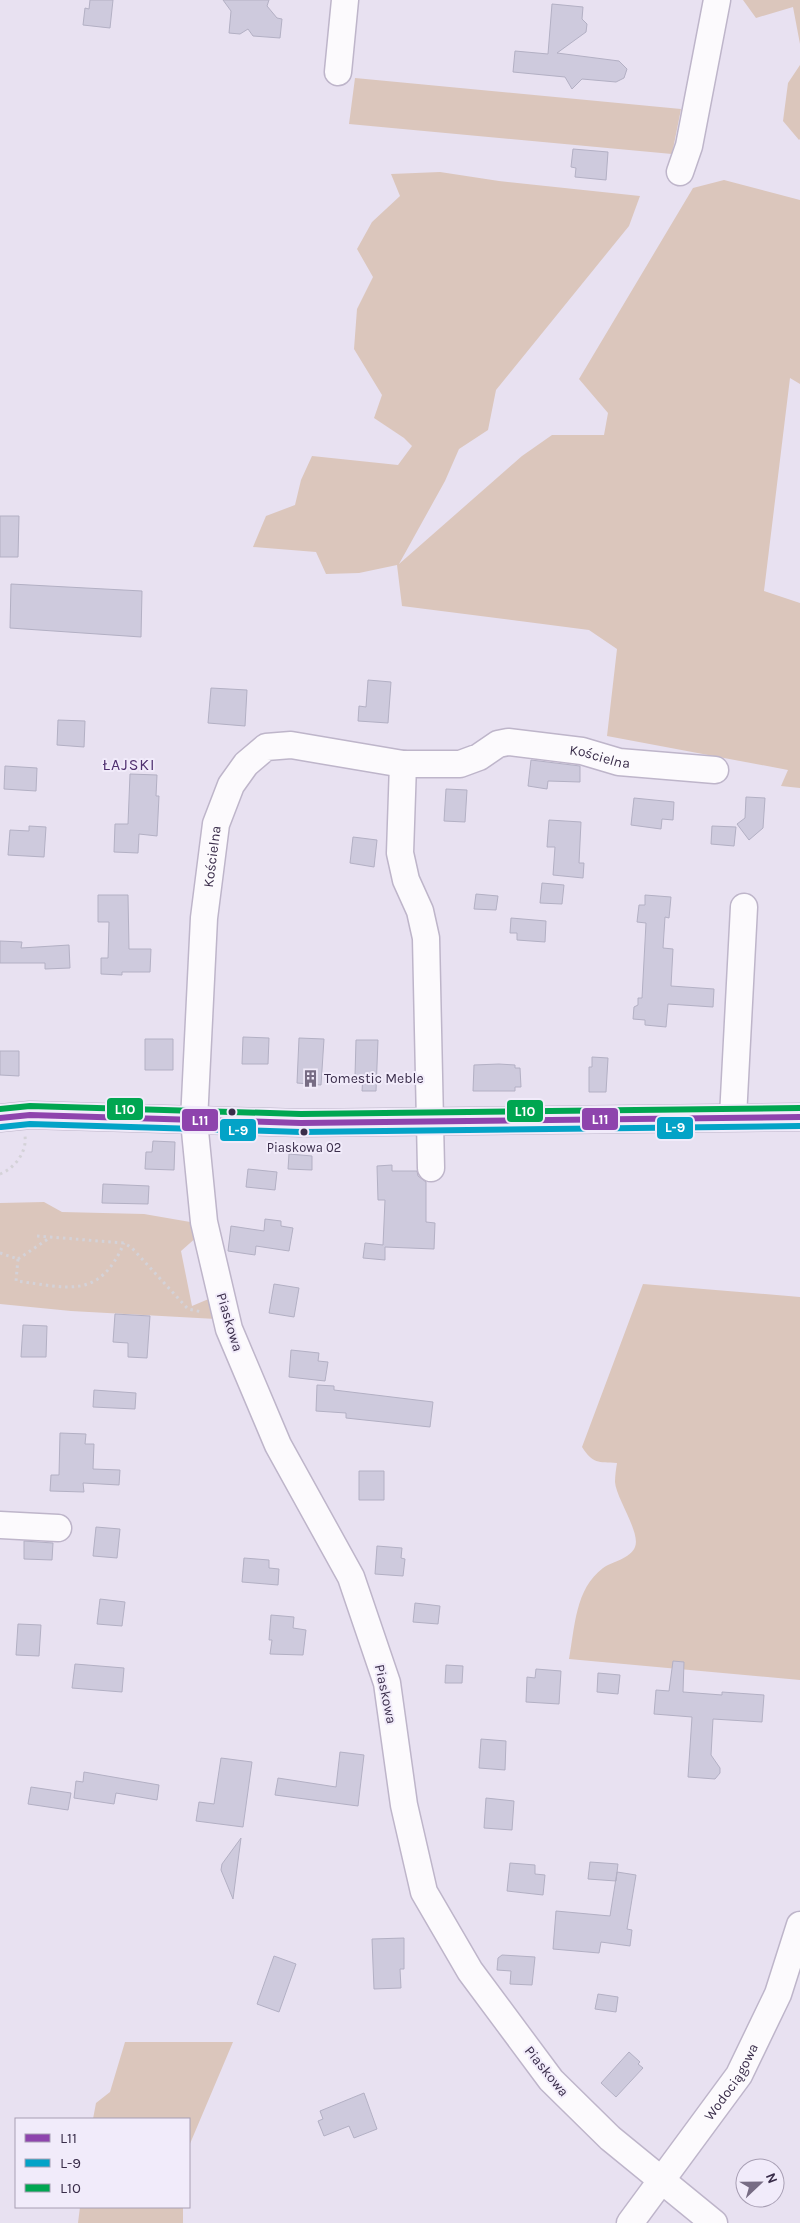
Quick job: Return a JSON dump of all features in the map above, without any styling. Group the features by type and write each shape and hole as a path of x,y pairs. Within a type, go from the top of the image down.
{"street":[{"path":"338,72 345,0"},
{"path":"680,172 689,146 717,0"},
{"name":"Kościelna","path":"194,1121 204,918 216,824 231,785 246,764 266,747 291,745 403,764 460,764 479,757 498,744 508,742 582,751 619,762 715,770"},
{"path":"403,764 400,853 406,880 420,911 426,938 431,1168"},
{"path":"733,1117 744,907"},
{"path":"0,1118 30,1115 194,1121 430,1123 800,1117"},
{"name":"Piaskowa","path":"194,1121 204,1222 229,1329 278,1445 354,1586 386,1683 404,1805 424,1892 470,1971 551,2080 604,2132 662,2182 714,2223"},
{"path":"0,1525 58,1528"},
{"name":"Wodociągowa","path":"630,2223 739,2075 778,1994 800,1925"}],"path":[{"path":"0,1174 12,1167 20,1156 26,1143 25,1130"},
{"path":"37,1236 124,1242 132,1248 188,1309 214,1314 225,1312"},
{"path":"18,1259 48,1238"},
{"path":"18,1259 16,1282 76,1288 91,1284 102,1274 120,1252 124,1242"},
{"path":"0,1252 18,1259"}],"shaded area":[{"path":"743,0 800,0 800,44 793,7 756,18"},
{"path":"800,65 799,140 783,121 788,83"},
{"path":"355,78 681,109 672,154 349,124"},
{"path":"440,172 499,181 640,196 629,226 496,390 488,430 459,449 445,481 399,564 522,456 552,435 604,435 608,413 579,379 693,188 724,180 800,200 800,384 790,378 764,591 800,603 800,788 781,786 788,770 607,736 617,649 589,630 402,606 397,565 359,573 326,574 316,552 253,547 266,516 295,505 301,480 312,456 398,465 412,446 404,438 374,418 382,395 354,349 357,309 373,277 357,249 372,222 400,196 391,174"},
{"path":"44,1202 62,1212 144,1214 196,1223 198,1236 181,1251 192,1306 211,1298 216,1319 71,1311 0,1304 0,1203"},
{"path":"643,1284 800,1297 800,1680 569,1659 578,1609 587,1587 603,1568 625,1557 635,1547 635,1533 616,1489 617,1463 596,1461 589,1457 582,1447"},
{"path":"125,2042 233,2042 190,2144 190,2118 93,2118 96,2103 110,2092"},
{"path":"80,2208 183,2208 183,2223 78,2223"}],"building":[{"path":"90,0 113,0 110,28 83,25 85,8 89,9"},
{"path":"223,0 269,0 267,6 277,18 282,19 280,38 253,36 248,29 240,34 229,33 231,11"},
{"path":"552,4 583,7 582,19 587,24 586,32 557,53 619,61 627,69 624,78 616,82 582,79 572,89 565,77 513,72 515,51 548,54"},
{"path":"573,149 608,152 606,180 575,177 576,168 571,167"},
{"path":"0,516 19,516 18,557 0,557"},
{"path":"11,584 142,591 141,637 10,628"},
{"path":"368,680 391,682 388,723 358,721 359,706 366,707"},
{"path":"211,688 247,690 245,726 208,723"},
{"path":"58,720 85,721 84,747 57,745"},
{"path":"531,760 580,766 580,782 548,781 547,789 528,786"},
{"path":"5,766 37,768 36,791 4,789"},
{"path":"130,774 157,775 156,796 159,796 157,836 139,834 138,853 114,852 115,824 128,824"},
{"path":"446,789 467,790 465,822 444,821"},
{"path":"746,797 765,798 763,828 749,840 737,824 745,818"},
{"path":"634,798 674,802 673,820 662,819 661,829 631,825"},
{"path":"549,820 581,822 579,863 584,863 583,878 553,875 555,847 547,847"},
{"path":"29,826 46,827 44,857 8,855 10,830 29,831"},
{"path":"712,826 736,827 734,846 711,844"},
{"path":"353,837 377,840 374,867 350,863"},
{"path":"542,883 564,885 562,904 540,903"},
{"path":"476,894 498,896 496,910 474,909"},
{"path":"98,895 128,895 129,949 151,949 150,972 122,972 122,975 101,974 101,958 108,958 109,922 98,922"},
{"path":"645,895 671,897 669,918 665,917 663,948 673,949 671,986 714,989 713,1007 668,1004 666,1027 645,1025 645,1020 633,1019 634,1007 638,1005 638,998 642,998 646,923 637,922 639,905 645,905"},
{"path":"511,918 546,921 545,942 517,940 517,933 510,933"},
{"path":"0,941 22,942 21,948 69,945 70,968 45,969 45,963 0,963"},
{"path":"243,1037 269,1038 268,1064 242,1064"},
{"path":"299,1038 324,1039 321,1085 297,1083"},
{"path":"145,1039 173,1039 173,1070 145,1070"},
{"path":"356,1040 378,1040 376,1091 362,1091 363,1076 355,1076"},
{"path":"0,1051 19,1051 19,1076 0,1075"},
{"path":"592,1057 608,1058 606,1092 589,1092 589,1067 592,1067"},
{"path":"474,1065 515,1065 515,1068 520,1068 521,1087 515,1087 515,1091 473,1091"},
{"path":"153,1141 175,1142 174,1170 145,1169 146,1152 152,1152"},
{"path":"289,1154 312,1156 312,1170 288,1169"},
{"path":"392,1165 392,1171 417,1171 418,1176 426,1182 426,1222 435,1223 434,1249 385,1247 385,1260 363,1258 365,1243 383,1245 385,1200 378,1200 377,1166"},
{"path":"248,1169 277,1172 275,1190 246,1187"},
{"path":"103,1184 149,1186 148,1204 102,1203"},
{"path":"265,1219 281,1221 281,1226 293,1228 289,1251 256,1246 255,1255 228,1251 231,1226 264,1231"},
{"path":"274,1284 299,1288 294,1317 269,1313"},
{"path":"115,1314 150,1316 147,1358 128,1357 128,1343 113,1342"},
{"path":"23,1325 47,1326 46,1357 21,1357"},
{"path":"291,1350 319,1353 318,1361 328,1362 325,1381 289,1377"},
{"path":"317,1385 334,1386 334,1390 433,1402 430,1427 346,1418 346,1413 316,1411"},
{"path":"94,1390 136,1393 135,1409 93,1407"},
{"path":"60,1433 86,1434 85,1444 94,1444 93,1469 120,1470 119,1485 83,1483 84,1492 50,1491 51,1475 59,1475"},
{"path":"359,1471 384,1471 384,1500 359,1500"},
{"path":"96,1527 120,1529 117,1558 93,1556"},
{"path":"24,1541 53,1543 52,1560 24,1559"},
{"path":"377,1546 402,1548 401,1558 405,1559 403,1576 375,1574"},
{"path":"244,1558 269,1560 269,1568 279,1569 278,1585 242,1582"},
{"path":"100,1599 125,1602 122,1626 97,1624"},
{"path":"415,1603 440,1606 438,1624 413,1622"},
{"path":"271,1615 294,1617 293,1628 306,1630 303,1655 270,1654 272,1640 269,1640"},
{"path":"18,1624 41,1625 39,1656 16,1655"},
{"path":"673,1661 684,1662 683,1692 722,1695 722,1692 764,1695 762,1722 713,1719 711,1755 720,1768 720,1773 715,1779 688,1777 692,1717 654,1714 656,1690 669,1691"},
{"path":"75,1664 124,1668 122,1692 72,1688"},
{"path":"446,1665 463,1666 462,1683 445,1683"},
{"path":"536,1669 561,1671 559,1704 526,1702 527,1677 535,1678"},
{"path":"598,1673 620,1675 618,1694 597,1692"},
{"path":"481,1739 506,1741 505,1770 479,1768"},
{"path":"340,1752 364,1755 358,1806 275,1795 278,1778 336,1787"},
{"path":"221,1758 252,1762 243,1827 196,1821 199,1802 214,1804"},
{"path":"84,1772 159,1785 157,1800 116,1793 114,1804 74,1798 76,1781 83,1782"},
{"path":"31,1787 71,1793 68,1810 28,1804"},
{"path":"486,1798 514,1801 512,1830 484,1828"},
{"path":"241,1838 233,1899 221,1870 222,1864"},
{"path":"590,1862 618,1864 616,1881 588,1879"},
{"path":"510,1863 535,1865 535,1874 545,1875 543,1895 507,1891"},
{"path":"617,1872 636,1875 627,1929 632,1930 630,1946 601,1942 599,1953 553,1949 556,1911 610,1916"},
{"path":"404,1938 404,1969 400,1969 401,1988 374,1989 372,1939"},
{"path":"502,1955 535,1957 532,1985 510,1984 511,1971 497,1970 498,1958"},
{"path":"274,1956 296,1964 279,2012 257,2004"},
{"path":"598,1994 618,1997 616,2012 595,2009"},
{"path":"629,2052 640,2062 638,2064 643,2068 616,2097 601,2083"},
{"path":"364,2093 377,2129 354,2138 349,2126 324,2136 318,2121 323,2119 320,2111"}],"transit line":[{"name":"L10","path":"0,1109 30,1106 301,1114 800,1108"},
{"name":"L11","path":"0,1118 30,1115 301,1123 800,1117"},
{"name":"L-9","path":"1,1127 30,1124 301,1132 800,1126"}],"place":[{"name":"Tomestic Meble","path":"310,1078"},
{"name":"Piaskowa 02","path":"304,1132"}],"district":[{"name":"ŁAJSKI","path":"129,764"}]}
